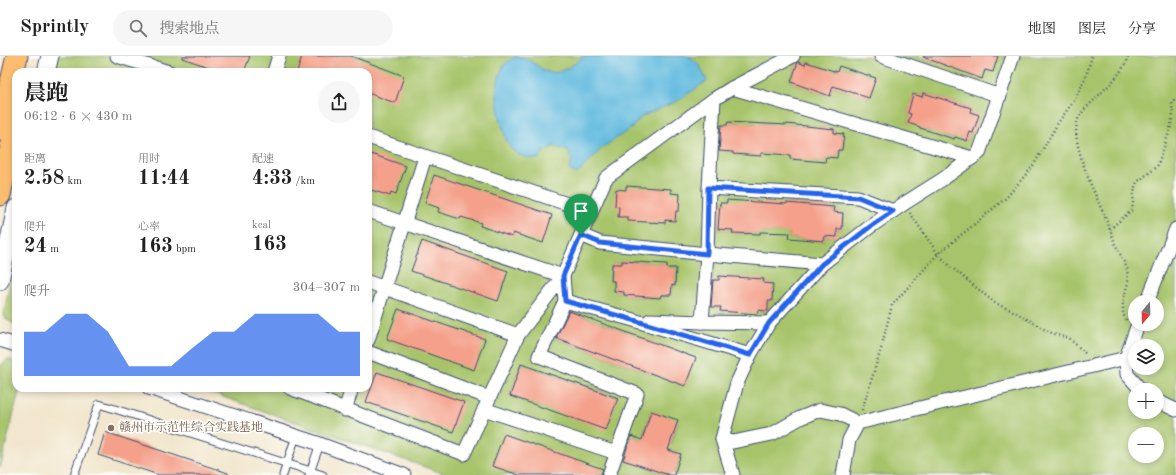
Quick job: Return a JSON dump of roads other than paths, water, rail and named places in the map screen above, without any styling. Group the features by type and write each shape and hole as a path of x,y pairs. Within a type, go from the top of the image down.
{"main road":[{"path":"14,68 17,56"},
{"path":"29,68 31,56"},
{"path":"0,129 12,77"},
{"path":"0,195 12,142"}],"street":[{"path":"47,68 50,56"},
{"path":"117,56 156,68"},
{"path":"275,68 279,56"},
{"path":"300,392 464,454 518,335 563,276 606,178 714,99 793,56"},
{"path":"881,56 1000,96"},
{"path":"733,475 722,439 737,384 750,355 769,323 822,264 871,226 943,180 979,153 1014,56"},
{"path":"732,88 972,158"},
{"path":"702,322 707,254 708,188 714,99"},
{"path":"372,138 591,212"},
{"path":"372,328 425,157"},
{"path":"708,188 858,197 893,211"},
{"path":"0,225 12,203"},
{"path":"372,212 563,276"},
{"path":"0,281 12,226"},
{"path":"1150,295 1176,229"},
{"path":"581,235 600,243 822,264"},
{"path":"563,276 565,301 539,356 637,394 609,475"},
{"path":"372,283 518,335"},
{"path":"565,301 750,355"},
{"path":"630,319 769,323"},
{"path":"1135,383 1127,374 1126,358 1136,331"},
{"path":"0,340 12,344"},
{"path":"372,354 486,403 616,453"},
{"path":"722,439 733,442 772,434 800,418 820,410 840,414 858,423 1126,358"},
{"path":"161,392 320,444 404,475"},
{"path":"345,410 351,392"},
{"path":"1164,404 1176,410"},
{"path":"843,475 849,440 858,423"}],"lane":[{"path":"74,475 99,404 287,464 310,473 323,475"},
{"path":"283,475 296,436"},
{"path":"310,473 320,444"}],"water":[{"path":"584,56 687,56 697,63 707,81 677,101 641,117 632,128 603,147 577,174 569,170 572,160 568,151 554,146 544,151 539,159 525,157 516,153 509,146 507,141 497,102 498,82 500,73 505,64 512,58 521,57 529,60 546,71 553,73 568,68"}],"place":[{"name":"赣州市示范性综合实践基地","path":"111,428"}]}
